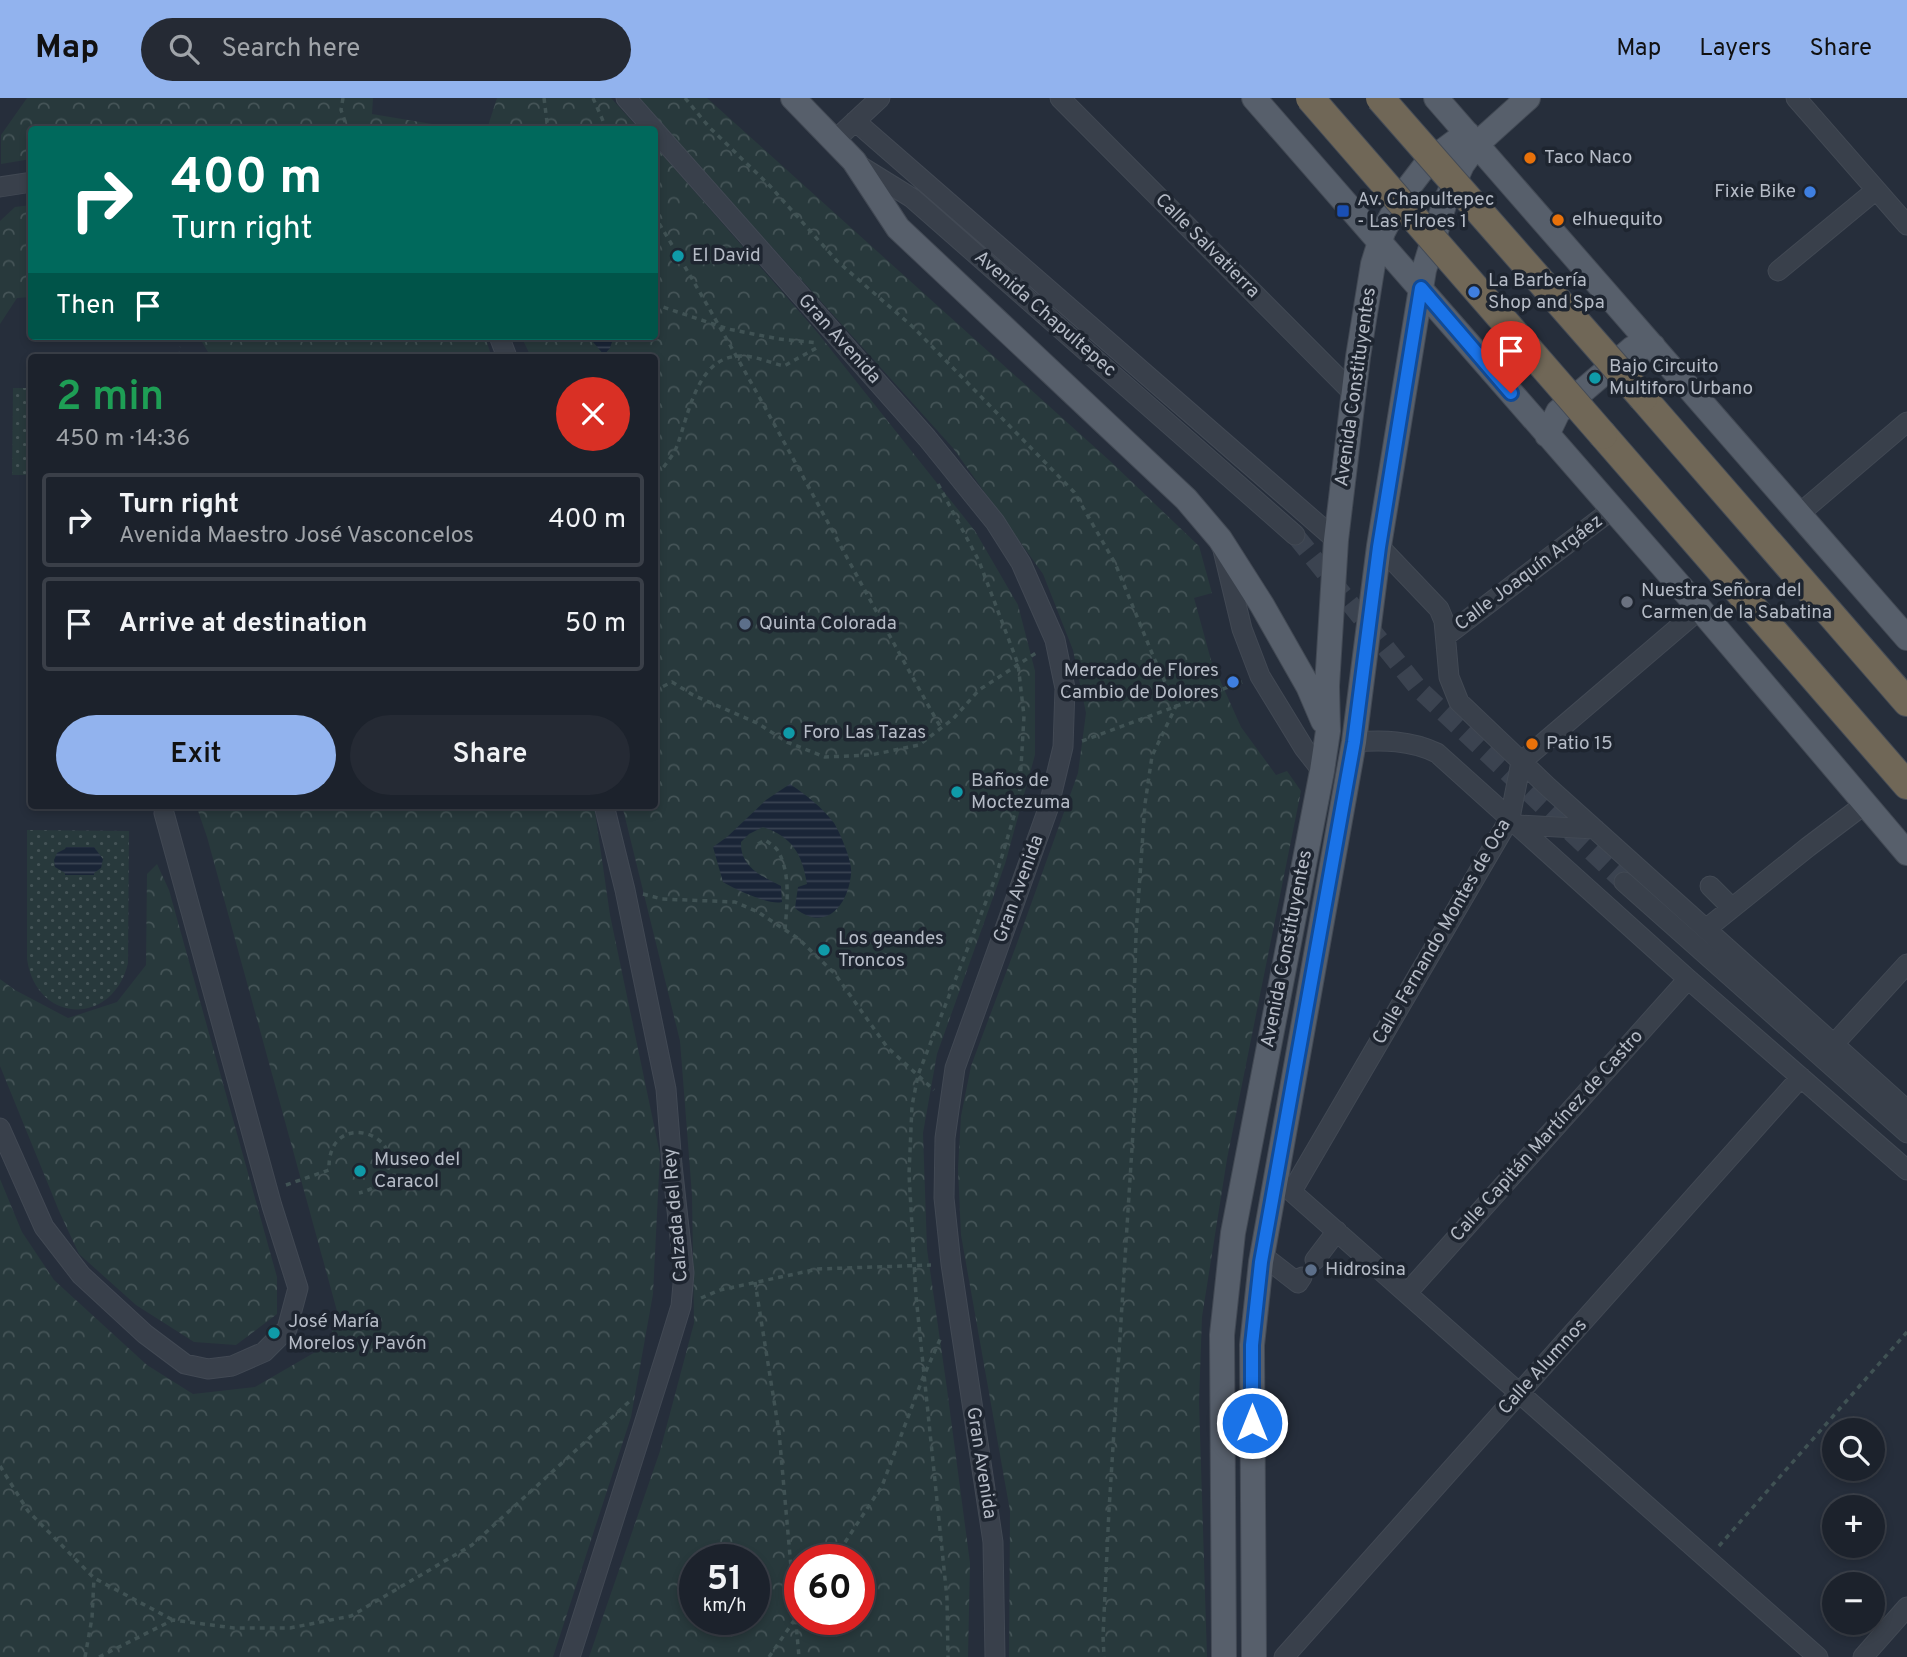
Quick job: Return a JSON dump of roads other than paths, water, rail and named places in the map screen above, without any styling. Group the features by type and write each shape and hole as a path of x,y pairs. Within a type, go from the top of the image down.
{"highway":[{"path":"1310,98 1907,785"},
{"path":"1380,98 1907,702"}],"main road":[{"name":"Avenida Chapultepec","path":"793,98 854,162"},
{"path":"1254,98 1700,608 1907,853"},
{"path":"1436,98 1799,514 1905,631"},
{"path":"1472,139 1528,98"},
{"name":"Avenida Constituyentes","path":"1224,1651 1222,1335 1233,1233 1328,731 1327,685 1336,540 1353,393 1369,288 1379,242 1390,215 1402,196 1428,162 1472,139"},
{"name":"Avenida Constituyentes","path":"1254,1657 1252,1345 1262,1255 1284,1184 1354,742 1379,547 1421,288 1429,250 1444,205 1472,139"},
{"path":"854,162 898,228 1186,499 1220,539 1262,605 1328,731"},
{"path":"1547,435 1558,412 1633,348 1653,346"}],"street":[{"name":"Gran Avenida","path":"626,98 651,126"},
{"path":"834,141 880,98"},
{"name":"Calle Salvatierra","path":"1060,98 1353,393"},
{"path":"1796,98 1907,225"},
{"name":"Avenida Chapultepec","path":"855,121 1336,540"},
{"name":"Gran Avenida","path":"658,134 927,438 995,522 1021,563 1055,640 1065,688 1063,747 1048,809 955,1068 945,1138 944,1198 951,1264 993,1542 995,1657"},
{"name":"Avenida Chapultepec","path":"854,162 912,198 1295,535"},
{"path":"0,187 28,183"},
{"path":"1778,271 1877,190"},
{"path":"1799,514 1907,422"},
{"name":"Calle Joaquín Argáez","path":"1446,636 1613,509"},
{"path":"1220,539 1242,629 1260,676 1304,748 1322,771"},
{"path":"1379,547 1438,609 1444,621 1449,677 1459,702 1521,762 1907,1110"},
{"path":"1521,762 1700,608"},
{"path":"1354,742 1406,742 1437,752 1688,979 1907,1170"},
{"name":"Calle Fernando Montes de Oca","path":"1284,1184 1514,822 1521,762"},
{"path":"1706,929 1865,804"},
{"name":"Calzada del Rey","path":"570,1657 681,1306 684,1273 666,1089 625,890 605,809"},
{"path":"0,1128 44,1227 51,1237 81,1275 145,1334 185,1364 208,1369 232,1366 264,1352 286,1329 298,1288 272,1206 164,813"},
{"path":"1514,822 1595,829"},
{"path":"1624,882 1907,1133"},
{"path":"1710,886 1731,907"},
{"path":"1834,1044 1907,964"},
{"name":"Calle Capitán Martínez de Castro","path":"1407,1293 1688,979"},
{"name":"Calle Alumnos","path":"1284,1657 1801,1077"},
{"path":"1284,1184 1818,1657"},
{"path":"1315,1260 1337,1231"},
{"path":"1262,1255 1298,1283 1302,1277"},
{"path":"1863,1657 1907,1607"},
{"path":"1224,1651 1254,1657"}],"water":[{"path":"591,340 613,340 610,348 603,354"},
{"path":"790,784 814,802 834,823 850,862 851,874 845,896 840,905 825,917 806,915 795,908 798,887 807,884 802,863 788,841 773,831 763,827 749,834 741,842 742,851 754,870 781,886 782,902 761,899 723,882 713,847 766,800"},
{"path":"66,847 94,847 103,859 101,868 94,875 65,875 55,867 54,860 57,853"}],"tunnel":[{"path":"1295,535 1418,688 1624,882"}],"place":[{"name":"Taco Naco","path":"1530,158"},
{"name":"Fixie Bike","path":"1810,192"},
{"name":"Av. Chapultepec - Las Flroes 1","path":"1343,211"},
{"name":"elhuequito","path":"1558,220"},
{"name":"El David","path":"678,256"},
{"name":"La Barbería Shop and Spa","path":"1474,292"},
{"name":"Bajo Circuito Multiforo Urbano","path":"1595,378"},
{"name":"Nuestra Señora del Carmen de la Sabatina","path":"1627,602"},
{"name":"Quinta Colorada","path":"745,624"},
{"name":"Mercado de Flores Cambio de Dolores","path":"1233,682"},
{"name":"Foro Las Tazas","path":"789,733"},
{"name":"Patio 15","path":"1532,744"},
{"name":"Baños de Moctezuma","path":"957,792"},
{"name":"Los geandes Troncos","path":"824,950"},
{"name":"Museo del Caracol","path":"360,1171"},
{"name":"Hidrosina","path":"1311,1270"},
{"name":"José María Morelos y Pavón","path":"274,1333"}]}
